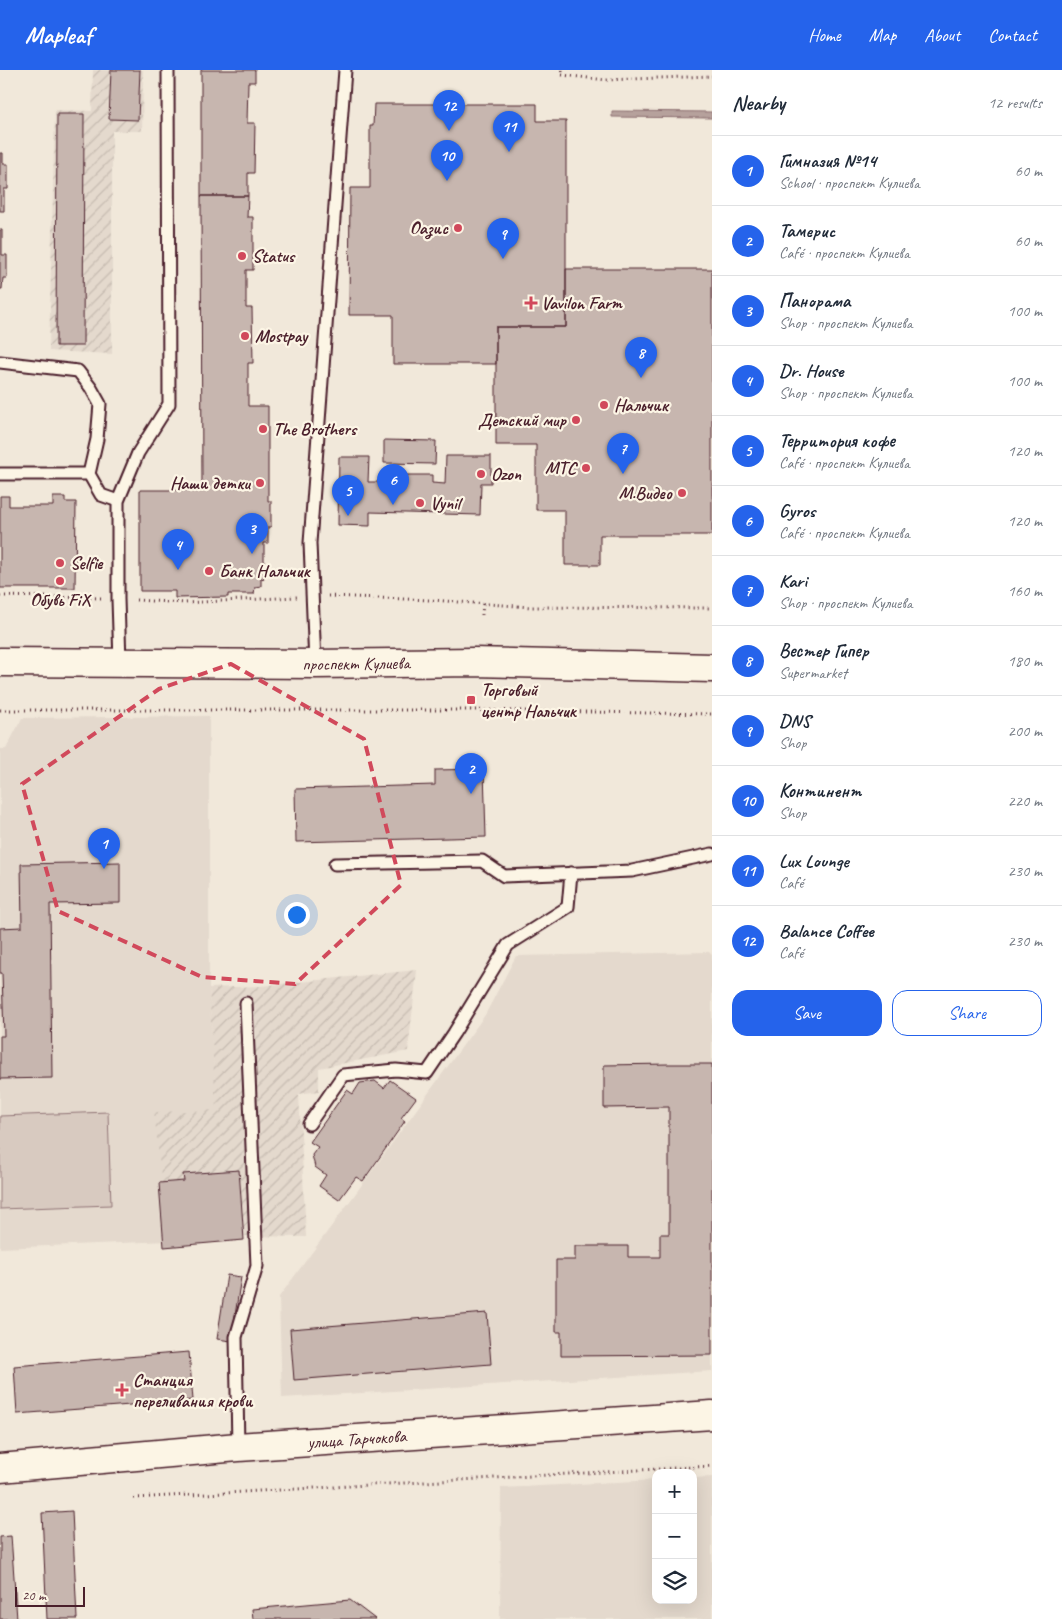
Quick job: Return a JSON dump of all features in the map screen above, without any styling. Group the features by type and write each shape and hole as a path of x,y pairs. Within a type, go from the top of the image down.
{"street":[{"name":"проспект Кулиева","path":"0,662 315,664 474,662 712,668"},
{"name":"улица Тарчокова","path":"0,1468 238,1447 712,1415"}],"lane":[{"path":"120,663 118,501 138,452 169,404 168,70"},
{"path":"315,664 310,543 345,70"},
{"path":"0,362 78,371 100,404 97,439 89,474 101,495 118,501"},
{"path":"0,474 89,474"},
{"path":"335,864 482,860 504,876 632,871 712,854"},
{"path":"310,1124 343,1075 396,1070 427,1073 508,945 568,906 570,874"},
{"path":"238,1447 236,1337 257,1266 246,1003"}],"path":[{"path":"562,70 562,75 606,80 712,76"},
{"path":"0,596 184,603 312,596 483,603 531,607 712,608"},
{"path":"482,615 483,603"},
{"path":"471,700 472,710"},
{"path":"0,710 472,710 712,714"},
{"path":"134,1498 712,1466"}],"highlighted area":[{"path":"231,664 364,739 401,885 295,984 202,977 58,911 22,784 159,689"}],"shaded area":[{"path":"93,70 143,70 142,131 112,131 112,354 49,351 55,110 92,111"},
{"path":"209,716 209,988 217,1110 168,1241 0,1248 0,749 6,749 22,718"},
{"path":"709,952 712,955 712,1371 282,1398 279,1297 485,1015 516,956"},
{"path":"417,970 408,1051 319,1068 319,1091 299,1094 306,1237 246,1236 168,1241 154,1112 216,1110 209,988 260,986"},
{"path":"108,1112 111,1205 0,1209 0,1116"},
{"path":"712,1477 712,1619 500,1619 501,1488 652,1480 652,1604 697,1604 697,1478"}],"water":[{"path":"612,111 712,112 712,118 612,117"}],"building":[{"path":"111,70 140,70 138,120 109,119"},
{"path":"201,70 255,70 255,82 248,82 247,123 255,123 254,173 248,173 248,196 201,196"},
{"name":"Оазис","path":"374,104 537,104 537,121 566,121 566,327 496,327 496,364 393,364 393,315 349,315 350,188 370,188 370,126 373,126"},
{"path":"57,114 84,114 83,346 56,346"},
{"path":"0,153 3,153 3,164 8,164 8,189 4,189 4,211 0,211"},
{"path":"201,196 248,196 247,217 253,217 253,270 246,270 246,308 252,308 253,363 248,363 248,406 268,406 268,501 271,501 271,527 268,527 268,543 264,543 264,579 261,578 261,586 255,587 254,594 228,594 228,597 175,598 175,591 140,591 140,490 202,490"},
{"path":"0,230 2,230 2,255 7,255 7,278 3,278 2,289 0,289"},
{"name":"Нальчик","path":"566,269 712,269 712,535 600,535 600,565 565,565 565,510 536,510 536,445 496,445 496,327 566,327"},
{"path":"384,440 436,441 435,464 384,463"},
{"path":"446,456 491,456 491,483 481,483 480,515 370,512 370,526 338,525 339,457 369,457 368,482 406,482 407,475 432,475 432,483 445,484"},
{"path":"0,496 9,496 9,506 53,506 53,497 65,497 65,502 76,502 75,588 0,588"},
{"path":"484,769 486,837 296,842 295,789 435,785 435,770"},
{"path":"120,862 120,903 50,904 52,1078 0,1079 0,1036 4,1036 2,973 0,973 0,928 22,927 21,864"},
{"path":"712,1064 712,1355 561,1356 561,1332 556,1332 556,1260 575,1260 575,1246 628,1246 628,1257 660,1257 660,1234 669,1234 669,1107 604,1108 604,1065"},
{"path":"390,1080 416,1098 401,1118 405,1121 363,1181 356,1177 339,1200 319,1186 326,1175 315,1167 312,1155 318,1147 310,1142 347,1090 353,1094 360,1083 375,1081 384,1088"},
{"path":"239,1170 244,1240 164,1247 159,1183 184,1181 183,1174"},
{"path":"227,1275 241,1277 231,1341 217,1339"},
{"path":"487,1313 491,1364 294,1380 290,1329"},
{"path":"189,1352 193,1400 17,1414 14,1366"},
{"path":"72,1511 77,1619 47,1619 42,1513"},
{"path":"11,1536 17,1619 0,1619 0,1537"},
{"path":"350,1600 375,1619 253,1619 252,1609"}],"place":[{"name":"Balance Coffee","path":"449,131"},
{"name":"Lux Lounge","path":"509,152"},
{"name":"Континент","path":"447,181"},
{"name":"Оазис","path":"458,228"},
{"name":"Status","path":"242,256"},
{"name":"DNS","path":"503,259"},
{"name":"Vavilon Farm","path":"531,303"},
{"name":"Mostpay","path":"245,336"},
{"name":"Вестер Гипер","path":"641,378"},
{"name":"Нальчик","path":"604,405"},
{"name":"Детский мир","path":"576,420"},
{"name":"The Brothers","path":"263,429"},
{"name":"МТС","path":"586,468"},
{"name":"Ozon","path":"481,474"},
{"name":"Kari","path":"623,474"},
{"name":"Наши детки","path":"260,483"},
{"name":"М.Видео","path":"682,493"},
{"name":"Vynil","path":"420,503"},
{"name":"Gyros","path":"393,505"},
{"name":"Территория кофе","path":"348,516"},
{"name":"Панорама","path":"252,554"},
{"name":"Selfie","path":"60,563"},
{"name":"Dr. House","path":"178,570"},
{"name":"Банк Нальчик","path":"209,571"},
{"name":"Обувь FiX","path":"60,581"},
{"name":"Торговый центр Нальчик","path":"471,700"},
{"name":"Тамерис","path":"471,794"},
{"name":"Гимназия №14","path":"104,869"},
{"name":"Станция переливания крови","path":"122,1390"}]}
